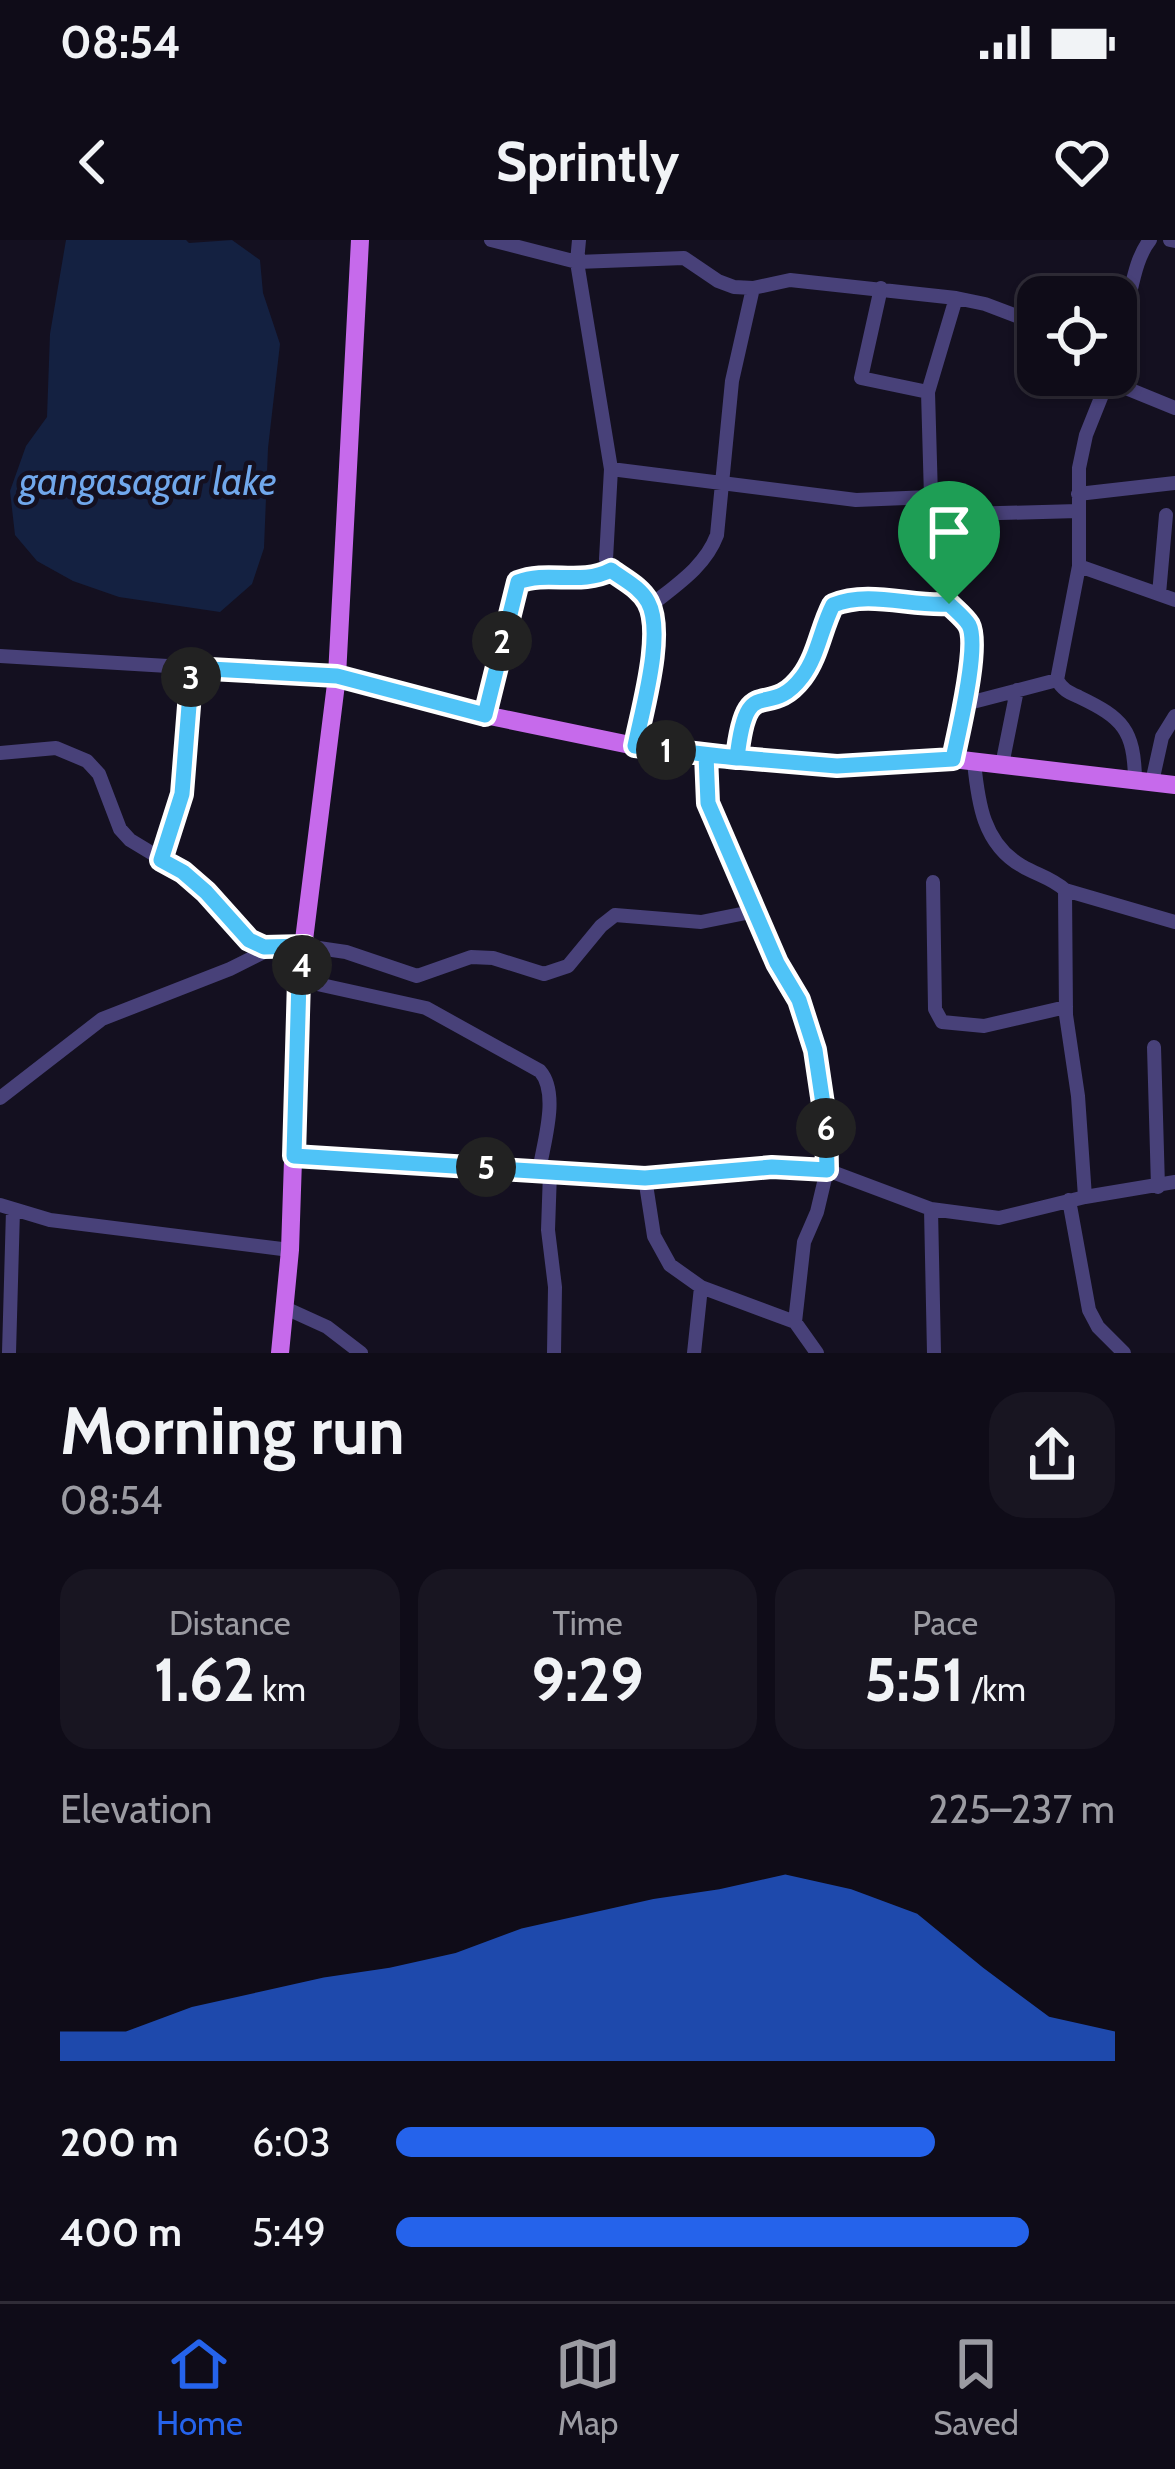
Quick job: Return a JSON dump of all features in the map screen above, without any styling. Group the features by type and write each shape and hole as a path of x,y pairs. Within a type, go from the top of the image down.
{"main road":[{"path":"280,1353 290,1250 299,980 337,676 360,240"},
{"path":"337,676 485,715 635,746 837,766 953,759 1175,785"}],"street":[{"path":"491,240 577,262 678,256 725,285 753,288 790,280 881,288 956,298 1017,317"},
{"path":"579,240 577,262 611,469 605,550 611,570 634,586 650,606 652,650 635,746"},
{"path":"1136,276 1150,240"},
{"path":"650,606 694,572 718,535 732,381 753,288"},
{"path":"881,288 861,378 928,392"},
{"path":"932,497 928,392 956,298"},
{"path":"1137,393 1175,408"},
{"path":"1102,396 1086,435 1078,494 1079,566 1057,680 1064,690 1107,711 1125,727 1143,780"},
{"path":"611,469 856,500 932,497 964,514 1078,511"},
{"path":"1078,494 1175,483"},
{"path":"949,604 964,514"},
{"path":"1159,594 1166,515"},
{"path":"1079,566 1175,600"},
{"path":"485,715 518,582 589,579 611,570"},
{"path":"737,758 746,710 756,699 782,695 800,680 833,605 892,600 949,604 969,625 965,704 953,759"},
{"path":"0,656 337,676"},
{"path":"161,860 182,794 192,668"},
{"path":"965,704 1057,680"},
{"path":"1002,765 1017,690"},
{"path":"1143,780 1175,716"},
{"path":"0,753 56,748 87,761 99,774 120,829 130,840 183,872 249,940 274,947 346,952 417,976 471,957 493,958 544,974 568,965 615,915 700,922 756,911"},
{"path":"706,755 708,803 777,963 799,1000 815,1050 827,1170 804,1242 795,1322"},
{"path":"974,762 987,831 1020,866 1065,890 1175,922"},
{"path":"933,882 935,1009 942,1022 984,1026 1066,1007"},
{"path":"1065,890 1066,1007 1078,1096 1077,1198 1089,1310 1098,1327 1124,1353"},
{"path":"0,1097 102,1019 274,947"},
{"path":"299,980 426,1008 547,1078 544,1172 555,1281 554,1353"},
{"path":"1154,1047 1158,1186"},
{"path":"294,1156 645,1178 772,1167 827,1170 932,1209 999,1218 1077,1198 1175,1182"},
{"path":"645,1178 662,1253 682,1277 795,1322 817,1353"},
{"path":"9,1353 6,1207 50,1220 290,1250"},
{"path":"932,1209 934,1353"},
{"path":"694,1353 701,1287"},
{"path":"283,1306 327,1327 361,1353"}],"water":[{"name":"gangasagar lake","path":"66,240 232,240 260,260 263,293 280,344 268,448 264,548 252,584 220,612 119,597 73,581 37,561 15,535 10,491 26,446 47,417 50,334"}],"route":[{"path":"949,604 892,600 833,605 800,680 782,695 756,699 746,710 741,724 737,758 706,755 635,746 652,650 653,616 645,596 611,570 597,578 518,582 485,715 337,676 192,668 182,794 161,860 206,892 256,945 305,946 299,980 294,1156 645,1178 772,1167 827,1170 815,1050 799,1000 777,963 708,803 706,755 837,766 953,759 972,646 969,625 949,604"}]}
